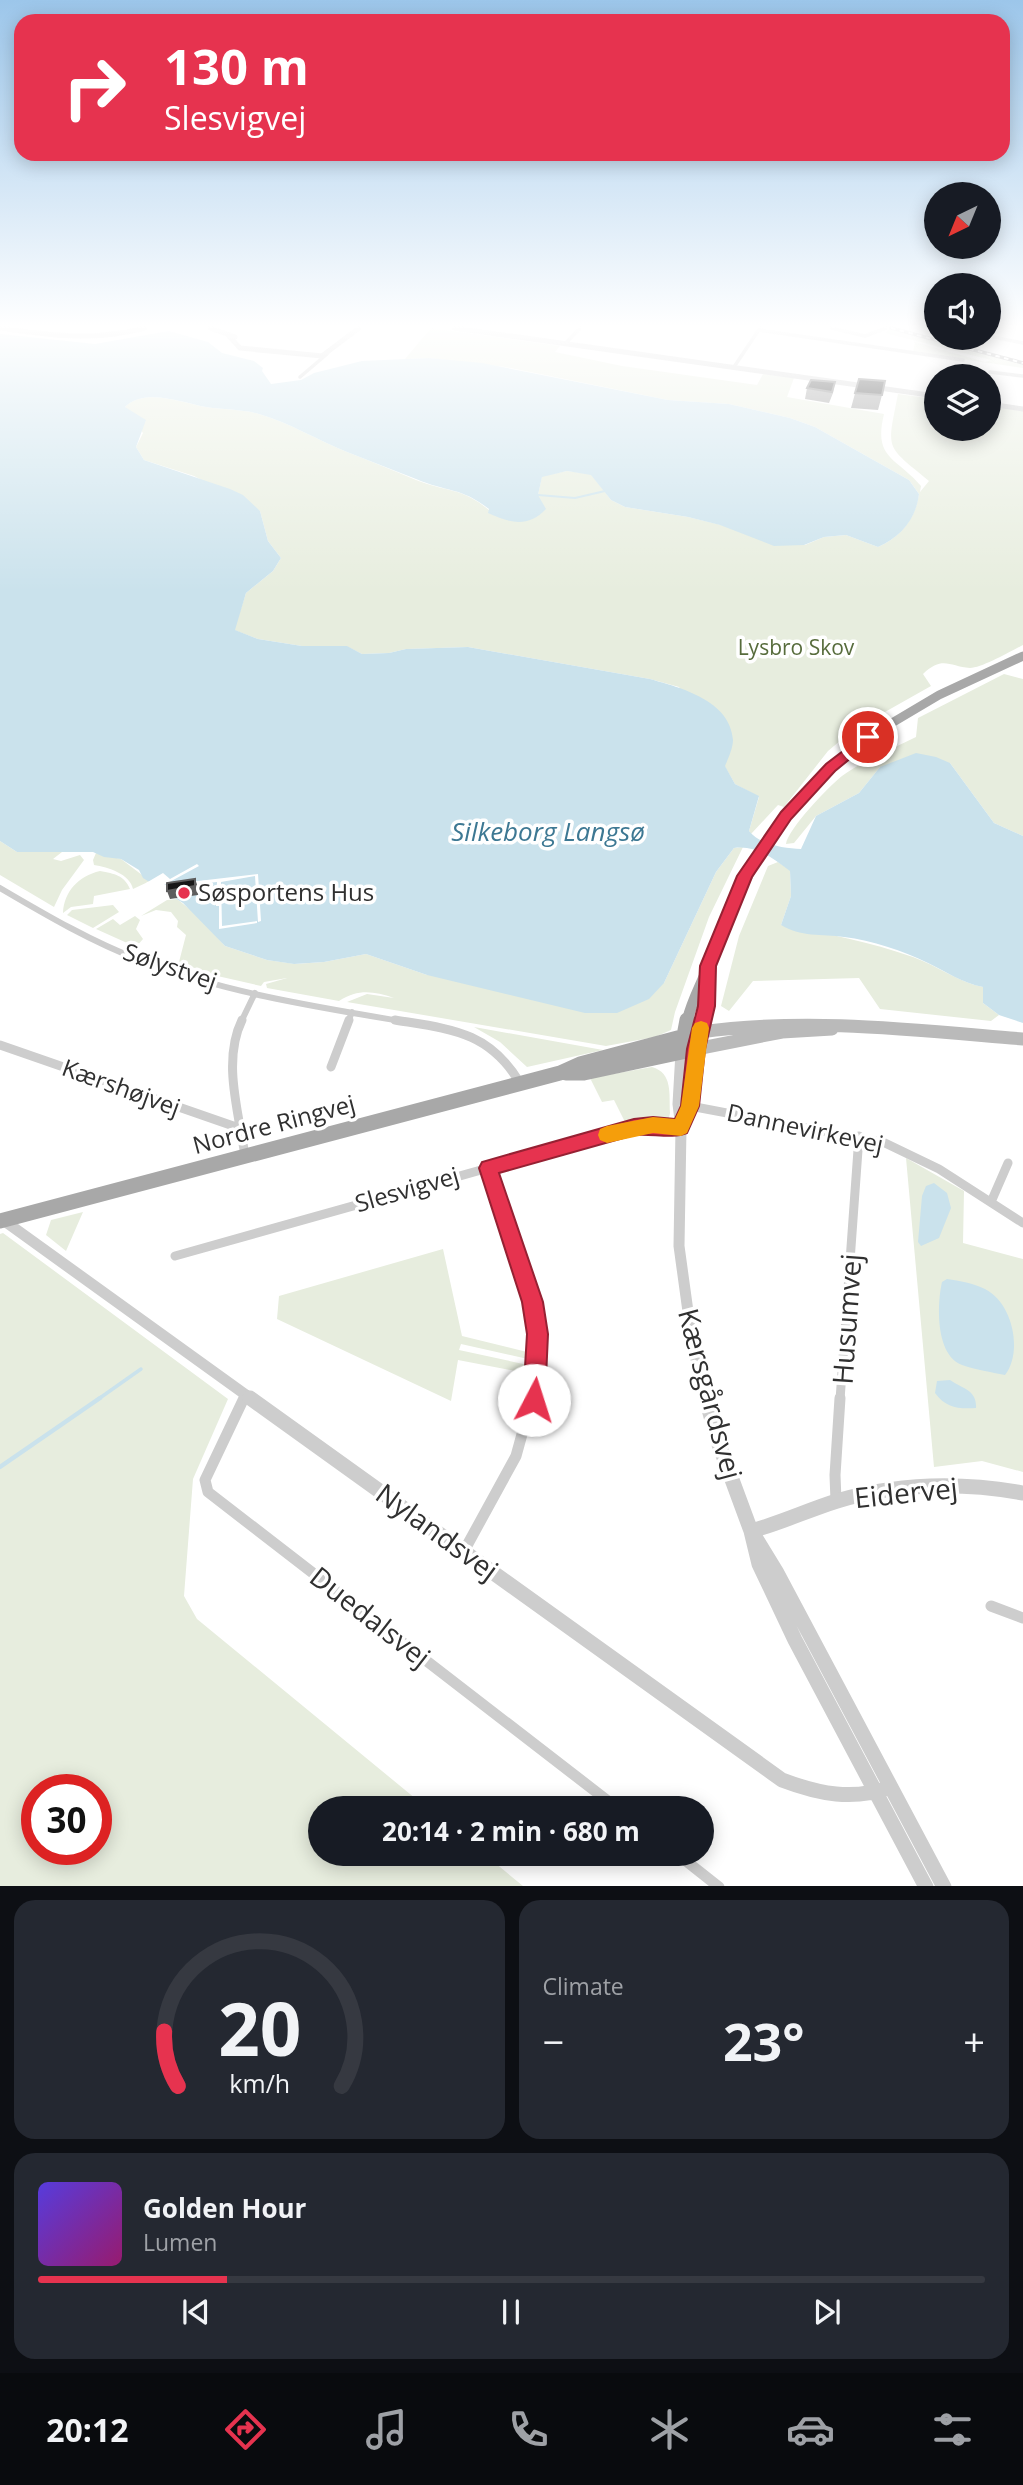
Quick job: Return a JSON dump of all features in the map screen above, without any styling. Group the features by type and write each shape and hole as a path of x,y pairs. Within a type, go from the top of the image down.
{"main road":[{"path":"690,1042 706,1006 708,966 733,901 771,835 830,768 881,727 940,692 1023,656"},
{"path":"690,1042 732,1026 795,1021 1023,1039"},
{"path":"690,1042 782,1032 876,1027"},
{"name":"Nordre Ringvej","path":"560,1073 584,1073 690,1042"},
{"name":"Nordre Ringvej","path":"1,1219 560,1073 580,1064 690,1042"}],"street":[{"name":"Sølystvej","path":"0,888 54,919 140,960 255,993 460,1031 479,1039 507,1060 520,1083"},
{"path":"245,1156 231,1055 233,1038 255,993"},
{"path":"331,1067 352,1012"},
{"name":"Kærsgårdsvej","path":"681,1128 690,1106 690,1042"},
{"name":"Kærsgårdsvej","path":"690,1042 678,1104 681,1128 678,1227 688,1324 717,1440 751,1531 759,1564 795,1640 944,1886"},
{"name":"Kærshøjvej","path":"0,1045 242,1129"},
{"name":"Dannevirkevej","path":"690,1106 859,1136 906,1152 1023,1223"},
{"name":"Slesvigvej","path":"175,1256 634,1127 653,1125 681,1128"},
{"name":"Husumvej","path":"836,1501 859,1136"},
{"path":"991,1202 1008,1163"},
{"path":"464,1551 521,1443 534,1400 537,1362 537,1334 532,1302 488,1168"},
{"name":"Nylandsvej","path":"1,1219 782,1780 818,1794 851,1796 885,1790"},
{"name":"Duedalsvej","path":"246,1394 205,1480 208,1492 601,1796"},
{"name":"Eidervej","path":"751,1531 836,1501 900,1487 964,1485 1023,1493"},
{"path":"991,1606 1023,1619"},
{"name":"Kærsgårdsvej","path":"885,1790 926,1886"},
{"path":"693,1866 719,1886"}],"green space":[{"name":"Lysbro Skov","path":"131,416 265,416 416,480 470,497 489,510 538,495 542,476 567,471 591,474 611,500 625,507 688,517 805,545 824,537 846,535 878,547 894,538 910,519 919,494 909,480 815,427 781,416 884,416 881,429 884,449 921,486 920,492 929,481 904,460 892,445 894,416 924,416 924,441 1001,441 1001,416 1023,416 1023,645 975,667 941,663 930,668 923,674 931,686 853,730 828,751 784,807 778,805 751,834 749,831 759,797 735,784 679,687 650,679 468,647 362,654 346,646 302,646 258,639 234,630 246,593 273,571 281,558 268,541 260,511 194,476 144,460 136,447 143,433"},
{"path":"1004,674 1023,679 1023,836 994,823 950,763 880,767 859,793 816,816 794,843 786,844 801,819 842,776 916,737 918,718"},
{"path":"0,841 17,852 62,852 53,859 61,861 80,855 84,860 62,890 54,907 0,875"},
{"path":"743,847 709,917 671,1030 655,1037 606,1046 347,1002 367,994 394,998 379,994 359,993 339,1001 267,988 266,984 287,978 264,982 261,986 213,975 179,962 186,935 177,927 178,921 171,912 156,910 141,916 167,900 177,899 197,915 225,946 267,960 295,964 366,954 427,975 664,983 716,872 734,848"},
{"path":"96,853 121,859 150,881 133,889 123,875 94,865"},
{"path":"778,862 790,870 791,896 781,925 864,942 922,961 983,987 983,1003 999,1015 991,1021 880,1009 859,978 753,981 729,1011 721,1006 739,936 768,866"},
{"path":"100,871 122,878 130,889 94,896 93,904 71,907 63,913 66,898 74,886 85,877"},
{"path":"113,905 119,912 93,928 67,915 72,910"},
{"path":"135,916 140,920 136,929 143,939 136,947 96,929 113,919 120,925"},
{"path":"474,1027 603,1050 527,1067 500,1042"},
{"path":"652,1067 667,1079 670,1113 665,1121 626,1124 614,1100 602,1102 590,1078"},
{"path":"906,1158 964,1191 963,1243 1023,1259 1023,1472 982,1461 934,1467"},
{"path":"83,1212 66,1251 46,1235 51,1220"},
{"path":"3,1233 228,1399 193,1479 184,1596 197,1619 412,1796 308,1796 308,1866 499,1866 523,1886 0,1886 0,1234"},
{"path":"443,1249 462,1336 527,1352 528,1359 461,1344 459,1350 528,1365 526,1373 458,1360 451,1401 277,1319 279,1296"}],"water":[{"name":"Silkeborg Langsø","path":"0,416 140,416 146,420 136,447 144,460 243,495 260,511 268,541 281,558 273,571 246,593 235,630 258,639 302,646 347,646 362,654 468,647 650,679 689,692 714,705 730,726 733,743 725,766 735,784 759,796 749,831 759,840 780,847 801,849 816,816 859,793 880,767 916,753 950,763 994,823 1023,836 1023,1023 999,1015 983,1003 983,987 961,980 908,954 865,941 803,933 781,925 791,896 790,871 764,853 750,848 734,848 716,872 664,983 649,999 617,1013 585,1013 427,975 366,954 324,962 294,964 267,960 225,946 183,903 143,878 139,870 121,859 104,857 93,852 17,852 0,841"},
{"name":"Silkeborg Langsø","path":"265,416 781,416 815,427 909,480 919,494 915,511 906,526 894,538 878,547 846,535 824,537 804,545 774,546 720,525 625,507 611,500 591,475 567,471 542,477 538,495 546,509 532,519 518,522 488,513 489,509 470,497 347,452"},
{"path":"934,1183 947,1193 951,1208 939,1238 921,1246 918,1242 922,1196 926,1186"},
{"path":"947,1279 985,1289 1002,1305 1008,1316 1014,1341 1013,1354 1005,1375 962,1365 947,1351 940,1328 939,1303 942,1282"},
{"path":"950,1380 972,1394 976,1408 953,1406 939,1398 935,1393 937,1381"}],"pier":[{"path":"197,864 199,866 164,885 258,874 261,921 258,922 255,876 221,882 222,926 257,923 219,929 217,882 207,883 207,893 171,899 146,883 163,873 170,879"}],"building":[{"path":"195,879 195,886 167,891 167,883"}],"waterway":[{"path":"538,495 575,498 605,491"},
{"path":"97,1400 141,1369"},
{"path":"0,1467 100,1398"}],"slow traffic":[{"path":"607,1135 653,1125 681,1128 690,1106 701,1028"}],"place":[{"name":"Søsportens Hus","path":"184,893"}],"route":[{"path":"534,1400 537,1334 532,1302 488,1168 634,1127 653,1125 681,1128 690,1106 696,1049 706,1006 708,966 733,901 745,876 786,816 830,768 868,737"}]}
